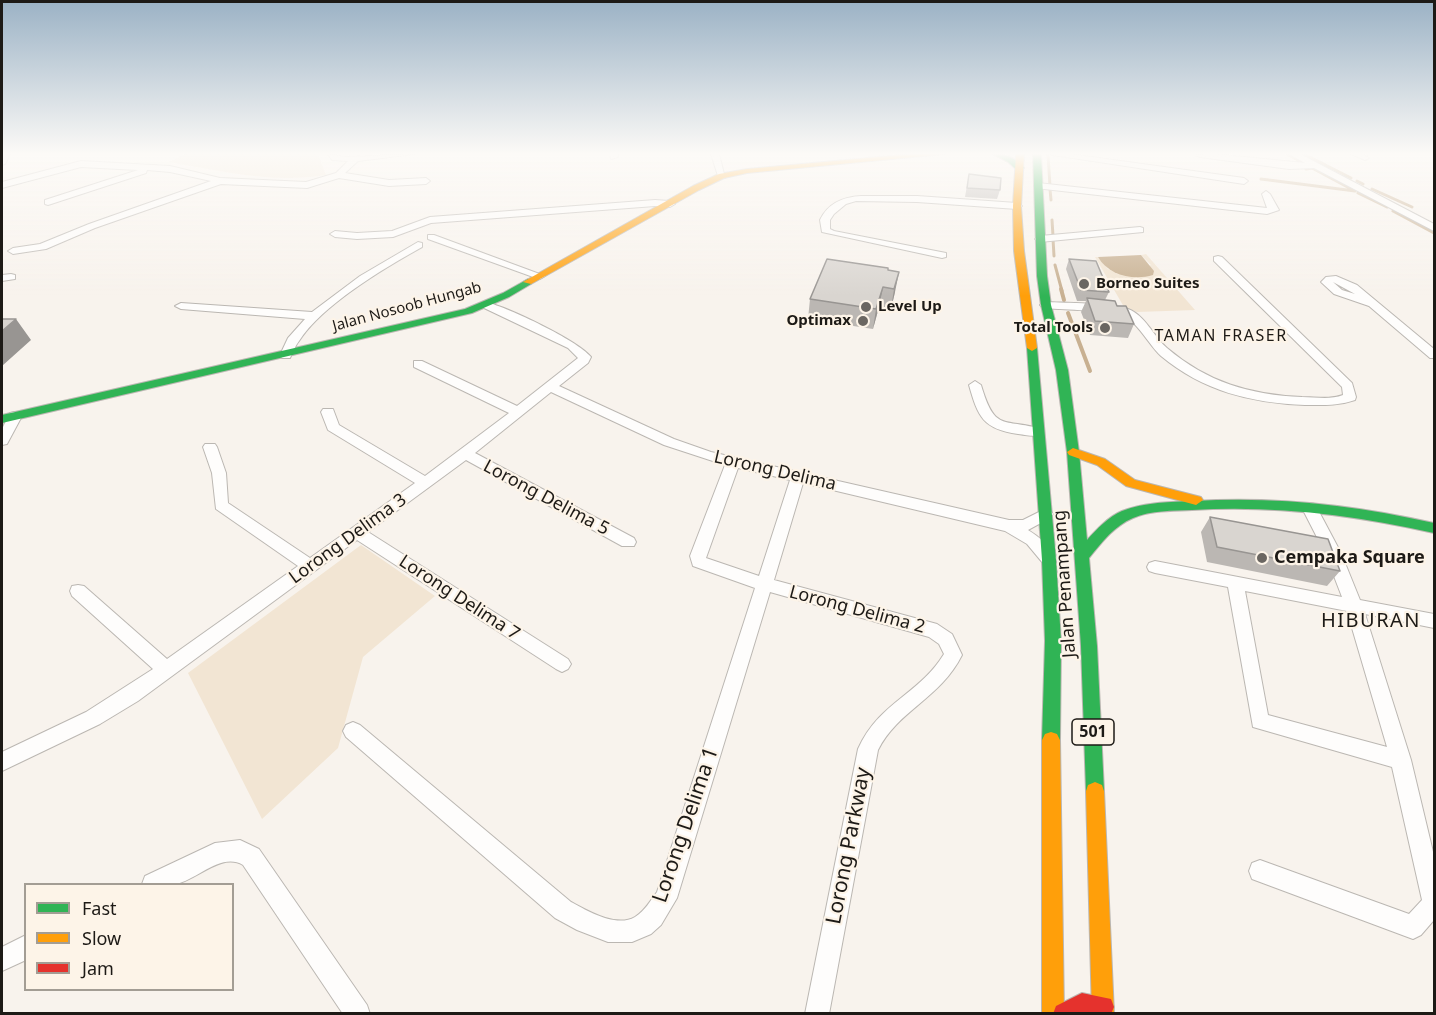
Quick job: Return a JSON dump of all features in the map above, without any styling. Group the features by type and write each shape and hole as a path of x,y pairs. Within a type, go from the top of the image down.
{"main road":[{"name":"Jalan Nosoob Hungab","path":"8,418 432,321 486,305 675,201"},
{"name":"Jalan Penampang","path":"1017,201 1019,250 1031,340 1039,457 1050,560 1053,641 1050,829 1053,1014"},
{"name":"Jalan Penampang","path":"1039,201 1046,305 1062,370 1064,452 1081,557 1089,657 1103,1010"},
{"path":"1039,457 1064,452 1101,462 1131,483 1141,497 1138,511"},
{"path":"1131,483 1208,503"},
{"path":"1081,557 1118,519 1138,511 1208,503 1310,508 1402,520 1434,528"},
{"path":"1064,1014 1073,1006 1083,1003 1103,1010"}],"street":[{"path":"13,251 42,247 92,226 162,201"},
{"path":"844,201 832,210 824,222 825,230 942,255"},
{"path":"952,201 1017,206"},
{"path":"1179,201 1274,210 1270,201"},
{"path":"1383,201 1434,228"},
{"path":"335,234 357,236 393,234 430,220 655,203 670,204"},
{"path":"1040,239 1140,230"},
{"path":"431,237 540,276"},
{"path":"285,354 288,344 316,316 377,267 418,245"},
{"path":"1046,305 1125,312 1136,317 1150,339 1185,369 1249,398 1320,402 1350,397 1347,386 1218,260"},
{"path":"1373,304 1434,355"},
{"name":"Lorong Delima 3","path":"2,762 93,718 131,695 465,454 580,364 585,357 572,345 486,305"},
{"path":"181,306 316,316"},
{"path":"418,364 518,412"},
{"path":"975,385 985,417 992,424 1037,432"},
{"name":"Lorong Delima","path":"551,387 669,442 733,462 1009,526 1026,525 1045,514"},
{"path":"328,412 333,427 426,483"},
{"path":"2,441 8,418"},
{"path":"210,447 219,474 221,505 310,566"},
{"name":"Lorong Delima 5","path":"465,454 628,542"},
{"path":"733,462 698,556 699,562 763,584"},
{"name":"Lorong Delima 1","path":"353,731 563,910 591,926 624,933 639,928 652,918 666,898 798,477"},
{"path":"1260,871 1413,927 1434,904 1430,865 1356,608 1326,536 1310,508"},
{"name":"Lorong Delima","path":"1009,526 1032,540 1050,560"},
{"name":"Lorong Delima 7","path":"357,532 562,664"},
{"path":"1155,567 1356,608 1434,621"},
{"name":"Lorong Delima 2","path":"763,584 920,626 941,634 949,643 953,655 940,677 916,698"},
{"path":"1235,584 1260,721 1401,760"},
{"path":"78,591 166,670"},
{"name":"Lorong Parkway","path":"817,1014 868,749 880,725 916,698"},
{"path":"157,883 215,854 240,851 251,857 358,1014"},
{"path":"2,959 24,948"}],"shaded area":[{"path":"1146,254 1195,310 1137,312 1124,307 1095,257 1098,257 1108,269 1131,276 1151,265 1141,255"},
{"path":"1141,255 1154,271 1153,275 1129,277 1122,275 1108,268 1098,257"},
{"path":"361,545 435,596 363,657 338,748 262,819 188,673"}],"building":[{"path":"827,259 888,268 888,270 899,272 894,289 883,287 876,309 810,299"},
{"path":"1069,259 1096,261 1109,292 1081,290"},
{"path":"1087,298 1115,301 1117,306 1126,306 1134,324 1095,321"},
{"path":"2,319 16,319 2,331"},
{"path":"1210,517 1328,539 1340,571 1217,547"}],"waterway":[{"path":"1375,201 1387,207"},
{"path":"1399,201 1412,207"},
{"path":"1393,211 1434,233"},
{"path":"1052,220 1053,236"},
{"path":"1053,239 1054,256"},
{"path":"1055,265 1062,291"},
{"path":"1061,289 1064,300"},
{"path":"1068,313 1090,371"}],"traffic: fast":[{"path":"1039,201 1042,276 1046,305 1062,370 1073,452 1089,646 1095,791"},
{"path":"2,419 468,311 506,295 528,282"},
{"path":"1032,348 1049,560 1053,641 1051,740"},
{"path":"1081,557 1104,531 1120,518 1142,510 1167,507 1215,504 1309,507 1434,528"}],"traffic: slow":[{"path":"528,282 672,201"},
{"path":"1017,201 1019,251 1032,348"},
{"path":"1073,452 1101,462 1131,483 1196,500"},
{"path":"1051,740 1053,1014"},
{"path":"1095,791 1103,1014"}],"traffic: jam":[{"path":"1064,1014 1082,1004 1103,1007"}],"place":[{"name":"Borneo Suites","path":"1084,284"},
{"name":"Level Up","path":"866,307"},
{"name":"Optimax","path":"863,321"},
{"name":"Total Tools","path":"1105,328"},
{"name":"Cempaka Square","path":"1262,558"}],"district":[{"name":"TAMAN FRASER","path":"1221,336"},
{"name":"HIBURAN","path":"1371,621"}]}
